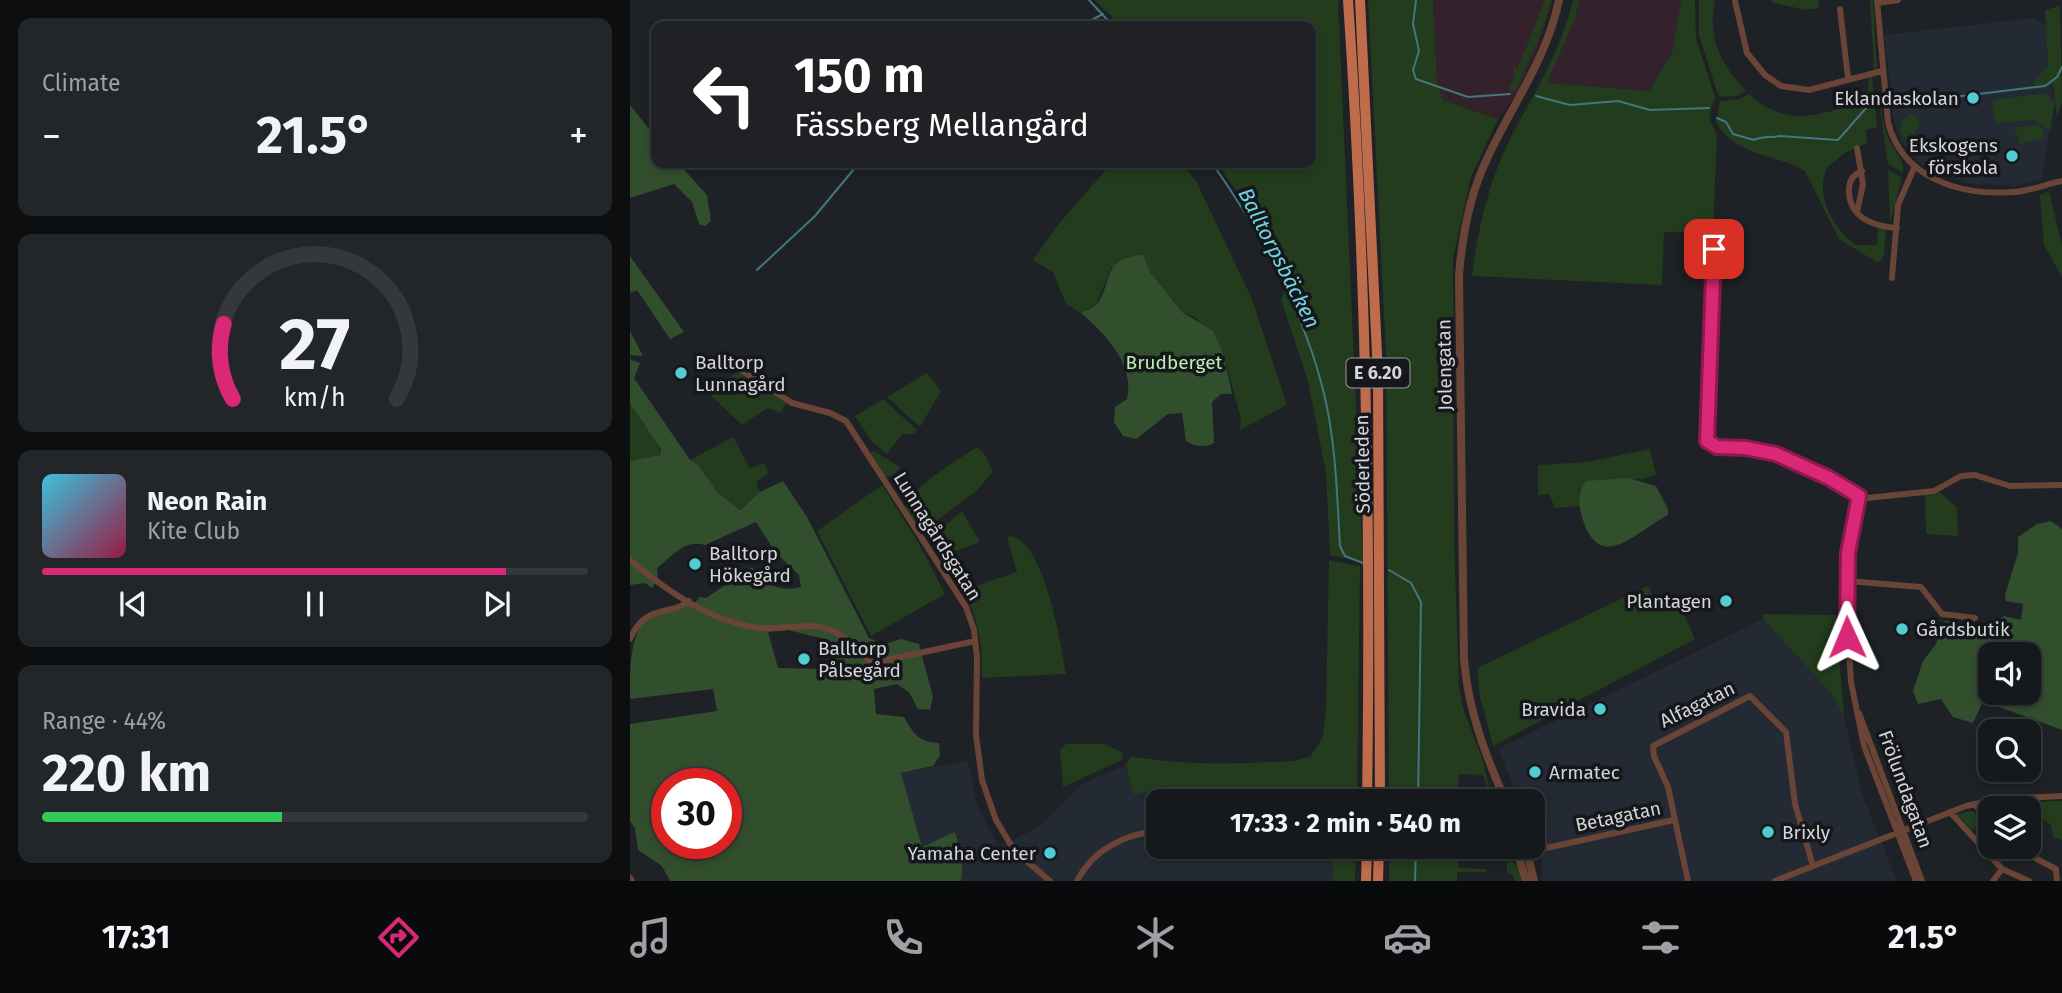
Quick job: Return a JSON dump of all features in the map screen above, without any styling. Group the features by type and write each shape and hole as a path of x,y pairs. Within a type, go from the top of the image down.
{"highway":[{"name":"Söderleden","path":"1348,0 1366,349 1369,511 1367,789"},
{"name":"Söderleden","path":"1360,0 1378,375 1380,789"},
{"path":"1366,879 1367,859"},
{"path":"1378,881 1379,859"}],"street":[{"name":"Jolengatan","path":"1496,789 1469,704 1464,659 1458,323 1461,256 1469,209 1481,171 1540,57 1559,0"},
{"path":"1896,0 1877,1 1890,132 1902,155 1914,168 1929,177 1969,191 2014,192 2062,181"},
{"path":"1735,1 1747,53 1755,65 1776,83 1793,89 1809,90 1882,71"},
{"path":"1840,9 1848,78"},
{"path":"1857,148 1862,190 1857,212"},
{"path":"1892,278 1900,196 1914,168"},
{"path":"1861,171 1853,175 1849,188 1851,203 1857,212 1878,225 1897,228"},
{"path":"1714,249 1707,441 1717,447 1746,448 1776,454 1829,478 1859,496 1918,495 1941,488 1955,478 1975,475 2010,486 2062,485"},
{"name":"Lunnagårdsgatan","path":"718,355 792,403 830,413 850,425 963,600 975,640 976,735 984,788 996,820 1014,850 1050,881"},
{"name":"Frölundagatan","path":"1859,496 1848,553 1850,670 1864,746 1922,881"},
{"path":"630,560 689,601 728,621 753,627 803,625 831,630 873,663 975,640"},
{"path":"1847,581 1921,587 1942,614 1975,618"},
{"path":"630,639 642,620 653,613 689,601"},
{"name":"Alfagatan","path":"1688,881 1668,787 1654,756 1653,746 1750,695 1786,732 1795,804 1813,866"},
{"name":"Jolengatan","path":"1482,747 1500,789"},
{"path":"1775,881 1974,804 2062,796"},
{"path":"1974,804 1978,808"},
{"path":"1950,812 2002,869 2029,881"},
{"name":"Betagatan","path":"1545,845 1674,820"},
{"path":"1077,881 1087,864 1102,851 1129,837 1146,833"},
{"name":"Frölundagatan","path":"1901,833 1916,881"},
{"path":"1520,859 1526,881"},
{"path":"1529,859 1534,881"},
{"path":"2037,859 2056,869 2057,881"},
{"path":"1993,881 2002,869"}],"shaded area":[{"path":"1433,0 1553,0 1535,56 1515,97 1498,119 1443,100 1437,82"},
{"path":"1579,0 1681,0 1672,53 1650,91 1546,83 1576,16"},
{"name":"Eklandaskolan","path":"2033,18 2046,24 2048,76 2055,102 2041,180 2015,186 1969,184 1920,164 1902,143 1894,122 1884,35"},
{"path":"1763,619 1830,692 1844,716 1862,794 1897,881 1542,881 1541,859 1545,859 1545,789 1515,789 1498,749"},
{"path":"968,761 977,804 999,848 1041,825 1080,785 1126,765 1134,795 1146,792 1146,859 1333,859 1333,881 961,881 963,862 955,833 922,847 901,773"}],"green space":[{"path":"1095,0 1338,0 1363,563 1330,555 1326,473 1308,381 1281,300 1288,284 1242,199 1220,168 1316,168 1316,21 1116,21"},
{"path":"1368,0 1433,0 1437,82 1443,100 1498,119 1471,177 1453,258 1454,539 1459,686 1463,708 1482,758 1490,789 1483,775 1459,774 1458,789 1389,789 1386,354"},
{"path":"1545,0 1552,0 1538,41 1514,93 1508,88 1514,80 1514,67 1518,68"},
{"path":"1573,0 1579,0 1576,16 1547,83 1649,91 1672,53 1681,0 1695,0 1696,39 1715,97 1709,118 1717,135 1713,233 1664,232 1662,285 1472,276 1481,222 1496,170 1554,54"},
{"path":"1699,0 1715,0 1713,26 1718,50 1729,71 1746,91 1737,96 1720,97 1717,92 1699,35"},
{"path":"1770,0 1818,0 1819,8 1806,10"},
{"path":"1870,0 1873,0 1877,67 1874,70"},
{"path":"2060,6 2062,102 2057,117 2053,85 2036,89 2034,83 2048,65 2045,10"},
{"path":"1869,77 1872,77 1877,127 1866,130 1867,143 1846,152 1827,168 1823,190 1828,211 1834,221 1856,245 1877,245 1878,228 1886,230 1884,256 1878,263 1839,239 1805,171 1733,142 1716,122 1720,101 1740,99 1749,94 1778,112 1793,116 1836,110 1868,100"},
{"path":"1878,93 1881,94 1886,131 1901,159 1903,173 1888,164"},
{"path":"2047,93 2050,101 2055,102 2050,130 2033,120 1995,123 1993,100"},
{"path":"630,105 651,132 651,168 683,168 707,195 711,221 705,226 699,224 692,202 674,184 630,198"},
{"path":"1915,114 1920,124 1914,133 1906,138 1900,133 1902,122 1909,115"},
{"path":"2038,125 2044,130 2043,138 2018,144 2019,135 2014,135 2017,127"},
{"path":"1108,168 1185,168 1196,181 1252,299 1287,405 1240,430 1241,419 1224,356 1195,317 1182,312 1150,272 1111,268 1096,305 1081,313 1066,304 1053,272 1033,260 1057,226"},
{"path":"1888,169 1902,178 1890,224"},
{"path":"2049,191 2062,246 2062,277 2044,245 2040,195"},
{"name":"Brudberget","path":"1143,255 1150,272 1182,312 1213,331 1224,356 1232,394 1221,394 1212,402 1214,443 1210,445 1193,445 1186,441 1182,413 1168,414 1136,439 1123,436 1114,422 1115,407 1127,399 1127,374 1108,340 1081,313 1096,305 1110,274 1120,261"},
{"path":"630,256 684,332 670,339 637,290 630,293"},
{"path":"630,331 643,356 630,355"},
{"path":"630,355 631,360 640,363 634,378 690,460 698,465 718,493 740,510 760,492 783,481 807,517 869,638 884,644 901,639 919,644 933,697 930,710 918,709 909,692 897,684 874,689 876,714 904,717 917,736 939,743 940,755 933,766 901,773 922,847 955,832 963,862 961,881 670,881 662,866 652,859 742,859 742,768 651,768 651,859 638,850 635,828 630,821 630,724 717,711 713,689 630,699 633,647 645,620 657,611 672,606 693,606 699,597 706,598 752,567 773,586 785,589 801,587 799,575 776,553 756,522 705,545 685,546 657,568 658,579 652,588 645,583 630,585 630,461 660,455 661,449 630,403","holes":["788,630 825,639 833,661 826,669 778,668 768,632"]},
{"path":"740,371 787,403 780,413 768,408 742,425 705,390"},
{"path":"927,373 941,391 920,427 887,397"},
{"path":"883,399 917,430 914,434 902,434 887,454 873,443 855,416"},
{"path":"630,403 659,443 660,455 630,461"},
{"path":"733,437 750,468 764,463 769,473 756,482 760,492 739,510 718,493 698,465 690,460"},
{"path":"977,447 985,455 993,472 976,491 928,527 920,529 905,510 908,501 935,475"},
{"path":"1650,449 1656,475 1642,479 1604,480 1579,491 1579,506 1555,508 1549,494 1538,495 1538,465 1587,462"},
{"path":"874,451 900,467 895,474 884,478 870,453"},
{"path":"1628,478 1656,486 1668,509 1668,515 1620,544 1609,547 1599,544 1590,535 1582,517 1579,503 1581,490 1586,481"},
{"path":"882,485 918,542 945,594 871,636 817,531"},
{"path":"1940,492 1957,508 1958,536 1926,534 1925,495"},
{"path":"962,511 980,542 943,556 935,543 935,534"},
{"path":"2051,521 2062,529 2062,730 2041,722 2041,719 2032,719 1994,705 2041,705 2041,642 1978,642 1978,705 1981,705 1973,723 1953,717 1941,699 1918,704 1913,691 1923,661 1936,644 1944,621 1984,624 2004,616 2021,620 2023,604 2006,601 2005,595 2018,553 2018,537 2037,524"},
{"path":"1007,536 1020,540 1041,571 1055,618 1066,674 982,678 979,633 964,590 1017,572"},
{"path":"1329,560 1360,566 1357,789 1169,789 1168,786 1146,789 1146,792 1134,795 1126,765 1130,756 1212,763 1294,761 1310,757 1323,737"},
{"path":"1648,586 1660,612 1679,603 1695,639 1493,746 1480,697 1477,668"},
{"path":"1763,614 1836,615 1844,716 1830,692 1763,619"},
{"path":"1066,744 1105,744 1123,753 1122,760 1063,787 1060,750"},
{"path":"2041,801 2062,801 2062,840 2053,837 2051,825 2041,818"},
{"path":"1972,811 1978,816 1978,824 1972,830 1956,814"},
{"path":"1333,859 1356,859 1355,881 1333,881"},
{"path":"1389,859 1458,859 1459,868 1486,869 1486,872 1457,872 1457,881 1389,881"},
{"path":"1511,861 1520,868 1524,881 1515,881 1513,875 1507,872 1507,863"}],"waterway":[{"name":"Balltorpsbäcken","path":"1089,0 1108,21"},
{"path":"1416,0 1413,24 1419,51 1413,70 1416,79 1468,97 1510,94"},
{"path":"1090,21 1103,14"},
{"path":"1937,99 2045,86 2057,77 2062,67"},
{"path":"1536,96 1570,105 1618,101 1650,110 1709,108"},
{"path":"1902,105 1927,101"},
{"path":"1717,118 1726,122 1733,134 1754,140 1780,136 1838,140 1867,107"},
{"path":"757,270 815,216 855,168"},
{"name":"Balltorpsbäcken","path":"1215,168 1264,245 1306,336 1317,367 1332,434 1340,546 1345,556 1363,563"},
{"name":"Balltorpsbäcken","path":"1389,570 1411,583 1421,602 1418,789"},
{"name":"Balltorpsbäcken","path":"1415,881 1416,859"}],"place":[{"name":"Eklandaskolan","path":"1973,98"},
{"name":"Ekskogens förskola","path":"2012,156"},
{"name":"Balltorp Lunnagård","path":"681,373"},
{"name":"Balltorp Hökegård","path":"695,564"},
{"name":"Plantagen","path":"1726,601"},
{"name":"Gårdsbutik","path":"1902,629"},
{"name":"Balltorp Pålsegård","path":"804,659"},
{"name":"Bravida","path":"1600,709"},
{"name":"Armatec","path":"1535,772"},
{"name":"Brixly","path":"1768,832"},
{"name":"Yamaha Center","path":"1050,853"}],"route":[{"path":"1714,249 1705,431 1707,441 1717,447 1746,448 1776,454 1808,467 1859,496 1848,553 1847,637"}]}
